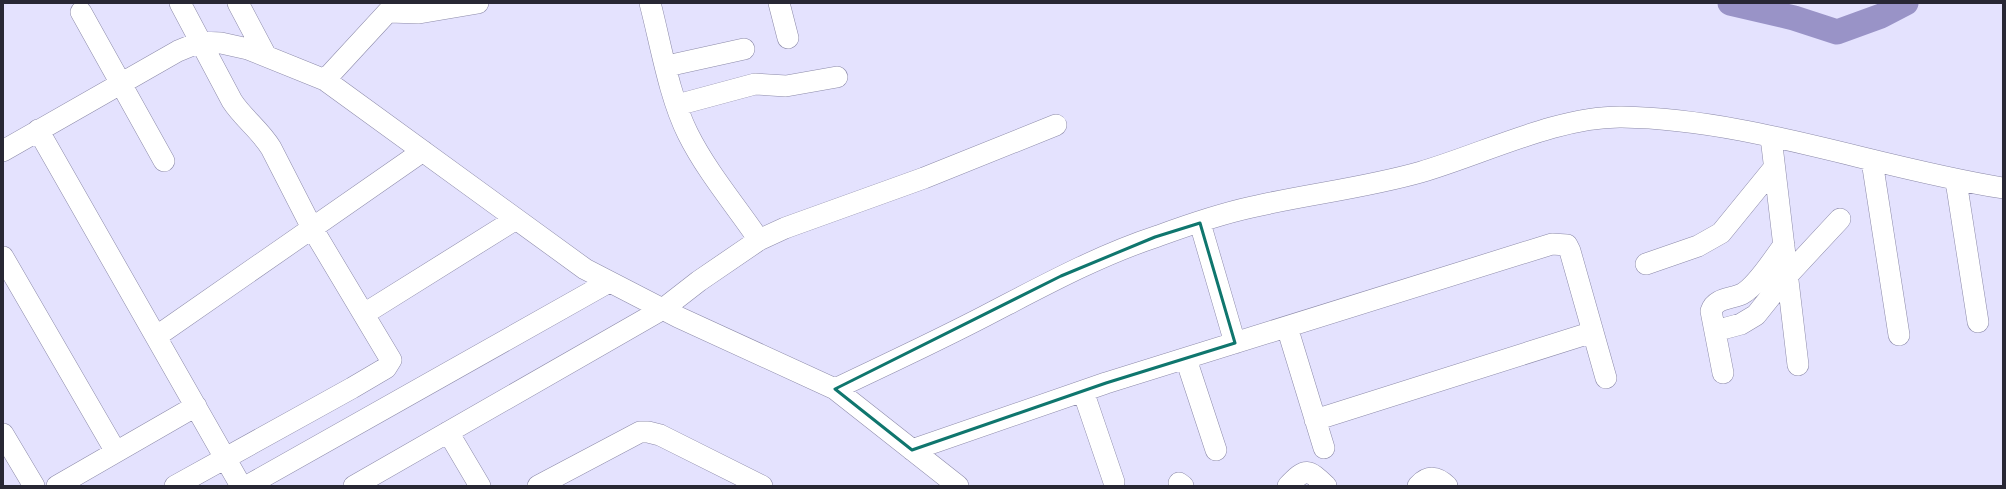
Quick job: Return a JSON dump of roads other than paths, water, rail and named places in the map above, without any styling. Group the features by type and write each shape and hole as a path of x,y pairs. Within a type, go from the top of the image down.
{"street":[{"path":"175,486 226,459 386,368 391,360 390,355 312,228 271,148 263,135 240,114 180,3"},
{"path":"238,3 266,56"},
{"path":"325,80 392,7 419,13 478,3"},
{"path":"650,3 677,105 688,134 704,161 760,240"},
{"path":"779,3 788,38"},
{"path":"81,12 164,161"},
{"path":"3,151 178,51 200,42 221,43 248,49 325,80 584,269 663,309 835,389 958,486"},
{"path":"667,66 744,48"},
{"path":"677,105 755,84 786,86 837,77"},
{"path":"835,389 928,345 1061,276 1155,237 1250,207 1397,179 1443,165 1553,127 1593,118 1619,117 1665,119 1771,137 1956,181 2003,188"},
{"path":"354,486 663,309 699,281 760,240 785,228 924,178 1056,125"},
{"path":"38,130 157,336 241,486"},
{"path":"1771,137 1798,365"},
{"path":"157,336 423,151"},
{"path":"1872,161 1899,335"},
{"path":"1646,264 1698,246 1721,233 1774,168"},
{"path":"1956,181 1978,322"},
{"path":"364,314 516,219"},
{"path":"1715,331 1742,324 1750,320 1787,276 1840,219"},
{"path":"1200,223 1235,343"},
{"path":"912,450 1083,391 1186,358 1287,328 1552,244 1560,243 1567,245 1570,251 1606,378"},
{"path":"1723,373 1711,311 1712,307 1718,302 1742,294 1750,288 1784,245"},
{"path":"3,257 116,452"},
{"path":"247,486 609,282"},
{"path":"1287,328 1324,448"},
{"path":"1315,420 1593,332"},
{"path":"1186,358 1216,450"},
{"path":"1083,391 1114,482"},
{"path":"57,486 196,406"},
{"path":"448,432 480,486"},
{"path":"538,486 640,432 660,435 762,486"},
{"path":"3,434 34,486"},
{"path":"1288,486 1301,473 1305,472 1312,473 1326,486"},
{"path":"726,486 744,476"},
{"path":"1418,486 1427,478 1434,477 1441,480 1447,486"}],"waterway":[{"path":"1730,3 1794,18 1837,32 1881,16 1906,3"}]}
